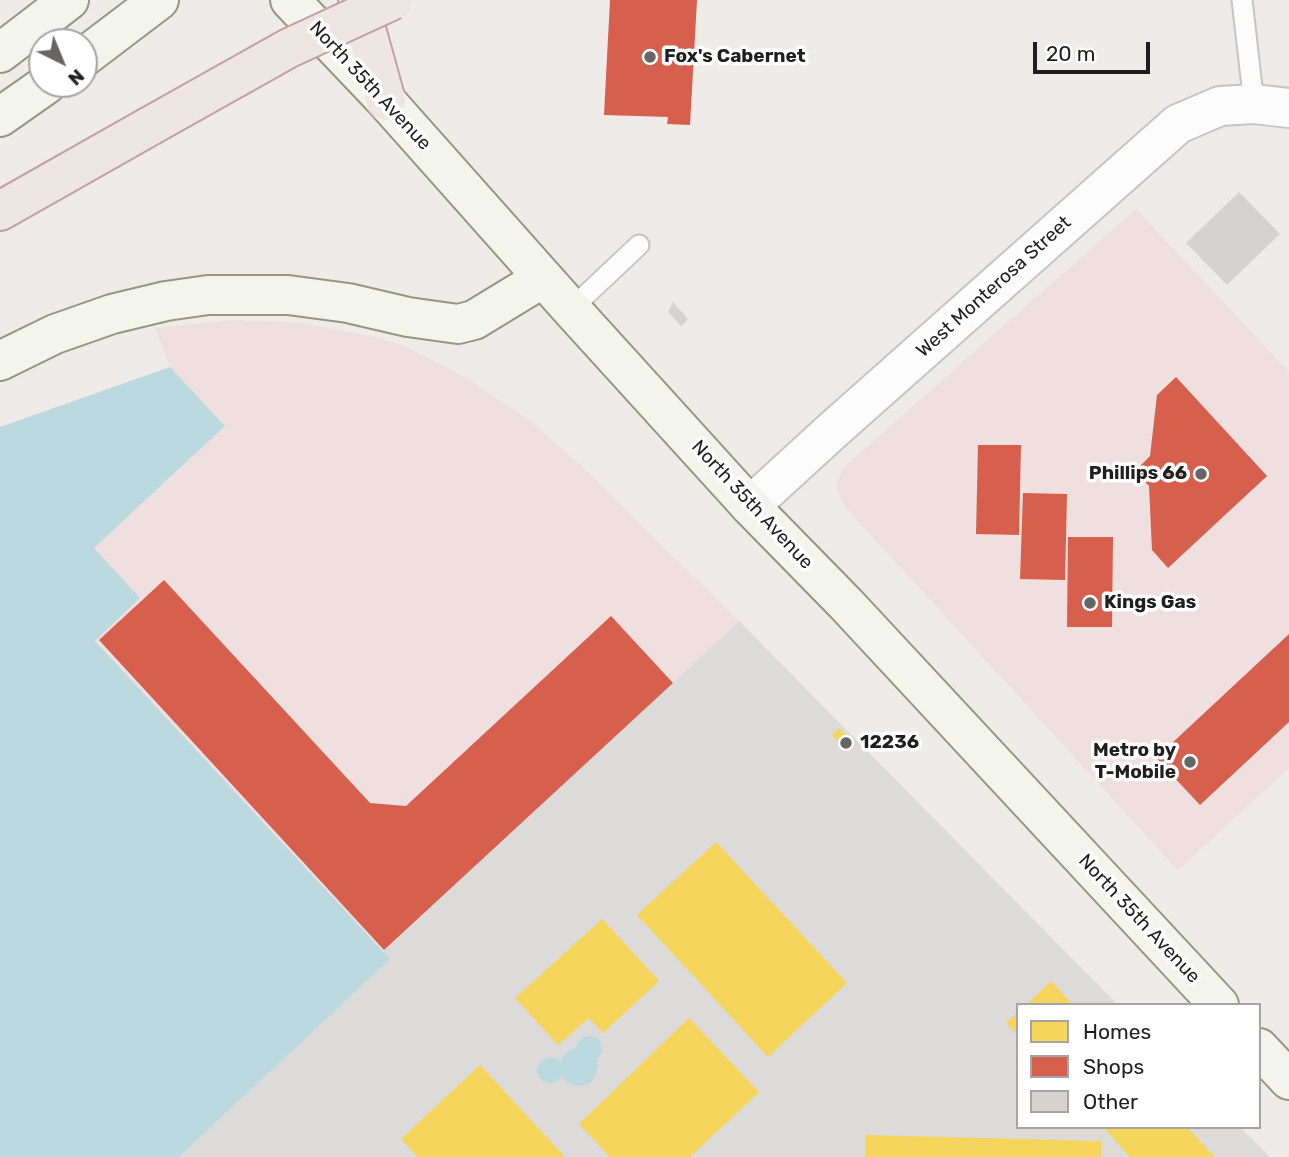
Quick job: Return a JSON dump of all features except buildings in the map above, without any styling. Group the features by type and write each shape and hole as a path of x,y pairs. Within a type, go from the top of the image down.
{"highway":[{"path":"358,0 386,101"},
{"path":"0,211 289,48 393,0"}],"main road":[{"path":"0,52 69,0"},
{"path":"98,47 159,0"},
{"name":"North 35th Avenue","path":"290,0 386,101 570,309 750,506 846,604 1217,1003"},
{"path":"0,117 28,97"},
{"path":"0,361 55,334 112,314 208,295 288,295 348,303 408,317 458,324 474,320 543,278"},
{"path":"1261,1050 1289,1080"}],"street":[{"name":"West Monterosa Street","path":"750,506 1178,124 1220,106 1272,106"}],"lane":[{"path":"1242,0 1272,106"},
{"path":"570,309 639,245"}],"shaded area":[{"path":"1136,209 1289,372 1289,768 1178,870 845,507 837,482 843,468"},
{"path":"234,320 300,323 370,336 402,345 467,378 532,422 580,465 739,621 383,952 95,641 94,548 225,426 170,367 155,328"},
{"path":"739,621 1116,1003 1016,1003 1016,1129 1242,1129 1270,1157 179,1157 389,959 383,952"}],"water":[{"path":"170,367 225,426 94,548 140,598 95,641 390,959 179,1157 0,1157 0,427"},
{"path":"588,1036 600,1041 602,1050 597,1059 596,1076 590,1083 572,1085 562,1076 551,1083 540,1078 538,1065 543,1060 549,1057 561,1062 564,1055 576,1048 582,1038"}],"place":[{"name":"Fox's Cabernet","path":"650,57"},
{"name":"Phillips 66","path":"1201,474"},
{"name":"Kings Gas","path":"1090,603"},
{"name":"12236","path":"846,743"},
{"name":"Metro by T-Mobile","path":"1190,762"}]}
